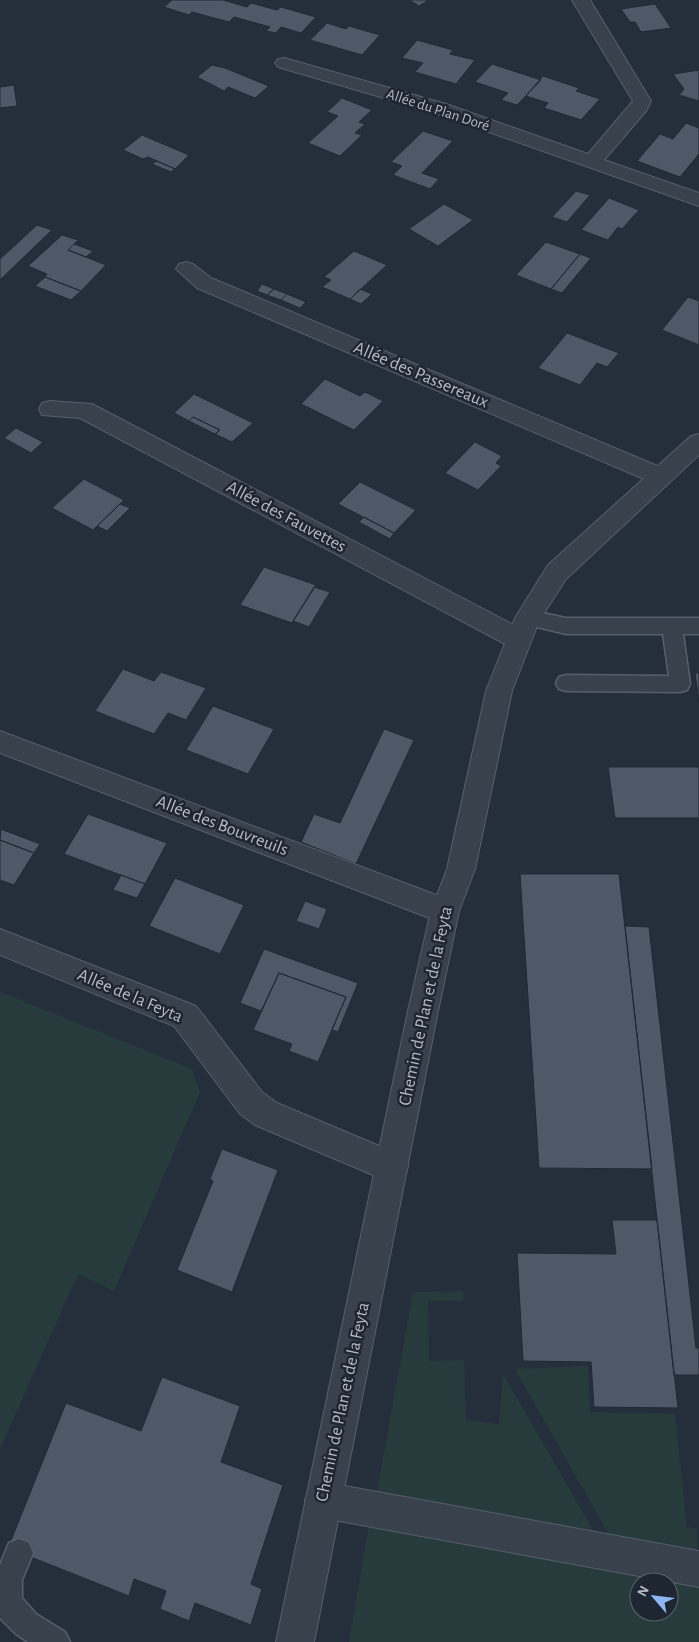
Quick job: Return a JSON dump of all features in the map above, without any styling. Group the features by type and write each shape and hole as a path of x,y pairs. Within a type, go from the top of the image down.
{"street":[{"path":"581,0 642,100 639,108 591,162"},
{"name":"Allée du Plan Doré","path":"284,63 439,108 699,200"},
{"name":"Allée des Passereaux","path":"186,269 204,283 659,476"},
{"name":"Allée des Fauvettes","path":"50,409 84,410 523,629"},
{"name":"Chemin de Plan et de la Feyta","path":"295,1642 322,1500 445,911 461,869 492,718 523,629 557,572 659,476 699,442"},
{"name":"Allée des Bouvreuils","path":"0,742 445,911"},
{"name":"Allée de la Feyta","path":"0,942 185,1016 251,1103 266,1114 392,1167"},
{"path":"322,1500 699,1569"}],"lane":[{"path":"523,629 566,626 699,626"},
{"path":"566,683 680,684 672,626"},
{"path":"19,1553 8,1580 4,1604 26,1624 55,1642"}],"green space":[{"path":"0,992 192,1069 200,1092 114,1291 78,1274 0,1449"},
{"path":"463,1291 463,1301 428,1301 429,1361 464,1360 466,1420 499,1424 503,1374 596,1535 376,1497 413,1292"},
{"path":"588,1366 590,1412 675,1414 687,1527 698,1529 697,1554 612,1540 515,1369"},
{"path":"369,1525 641,1572 629,1572 629,1622 679,1622 679,1579 699,1582 699,1642 349,1642"}],"building":[{"path":"172,0 223,0 247,7 251,3 277,10 281,7 316,17 301,33 281,27 276,33 266,31 270,27 234,17 229,22 192,12 189,15 164,7"},
{"path":"409,0 429,0 419,6"},
{"path":"655,4 671,28 641,32 635,22 630,22 621,9"},
{"path":"327,23 346,29 349,26 380,35 362,55 310,40"},
{"path":"417,40 453,50 450,54 475,60 456,84 415,72 423,63 402,58"},
{"path":"492,64 541,80 517,105 501,100 508,93 475,82"},
{"path":"212,65 225,68 269,86 255,98 228,87 224,91 197,77"},
{"path":"699,70 699,101 679,95 684,89 673,74"},
{"path":"543,76 579,88 576,91 600,99 581,120 544,108 548,103 526,96"},
{"path":"14,85 17,106 0,108 0,87"},
{"path":"342,98 372,110 359,122 365,124 355,133 362,135 340,156 308,143 338,116 327,112"},
{"path":"686,123 699,128 699,154 680,177 637,161 660,134 673,139"},
{"path":"423,131 453,141 422,173 439,179 430,189 393,175 402,166 391,162"},
{"path":"142,135 189,155 175,169 148,157 143,159 123,150"},
{"path":"157,161 175,169 171,172 152,164"},
{"path":"576,191 590,195 567,222 552,217"},
{"path":"609,198 639,210 622,229 618,227 608,240 581,230"},
{"path":"444,204 473,220 438,246 409,229"},
{"path":"37,225 52,230 0,280 0,259"},
{"path":"62,235 78,240 68,250 106,265 81,291 45,277 47,274 28,266"},
{"path":"546,242 580,254 551,289 516,275"},
{"path":"74,244 93,251 86,257 68,250"},
{"path":"354,251 387,265 350,299 322,287 331,280 324,277"},
{"path":"580,254 591,258 562,293 551,289"},
{"path":"45,277 81,291 71,300 35,286"},
{"path":"262,284 274,289 267,295 257,291"},
{"path":"274,289 287,294 281,300 267,295"},
{"path":"360,289 372,294 361,304 350,299"},
{"path":"287,294 306,302 300,308 281,300"},
{"path":"688,297 699,301 699,345 662,330"},
{"path":"567,333 619,353 607,367 597,363 580,385 538,368"},
{"path":"325,379 360,396 365,392 383,401 354,430 301,404"},
{"path":"194,394 253,423 232,442 215,434 220,430 193,417 189,421 174,413"},
{"path":"193,417 220,430 215,434 189,421"},
{"path":"16,428 43,442 31,453 4,438"},
{"path":"475,442 502,456 496,463 501,466 478,490 445,473"},
{"path":"84,479 124,500 93,530 52,508"},
{"path":"360,482 416,510 394,533 338,504"},
{"path":"120,504 130,508 107,531 97,526"},
{"path":"364,517 394,533 390,539 359,522"},
{"path":"264,567 316,585 292,623 240,605"},
{"path":"314,587 330,592 309,627 293,621"},
{"path":"123,669 154,681 161,672 206,688 186,720 168,713 154,734 95,711"},
{"path":"695,673 699,673 699,702"},
{"path":"213,706 274,729 248,774 186,750"},
{"path":"384,729 414,740 356,864 301,842 314,814 340,823"},
{"path":"608,767 699,767 699,818 615,818"},
{"path":"88,814 167,843 145,884 64,854"},
{"path":"1,829 40,844 34,853 0,840"},
{"path":"0,840 34,853 14,885 0,880"},
{"path":"520,874 619,874 652,1169 539,1168"},
{"path":"121,875 145,884 137,898 113,890"},
{"path":"175,878 244,905 220,954 149,926"},
{"path":"305,901 327,909 319,929 296,921"},
{"path":"625,926 649,927 696,1348 699,1348 699,1375 674,1375"},
{"path":"264,949 358,983 338,1032 332,1030 346,997 279,973 261,1011 240,1003"},
{"path":"279,973 346,997 318,1062 289,1051 292,1044 253,1030"},
{"path":"222,1149 278,1170 232,1292 177,1270 213,1181 210,1179"},
{"path":"612,1220 657,1220 678,1408 594,1407 591,1362 523,1361 517,1253 616,1254"},
{"path":"162,1377 240,1406 221,1462 283,1485 251,1584 262,1589 251,1625 195,1603 189,1621 160,1609 166,1591 134,1579 129,1596 8,1548 66,1403 141,1431"}]}
